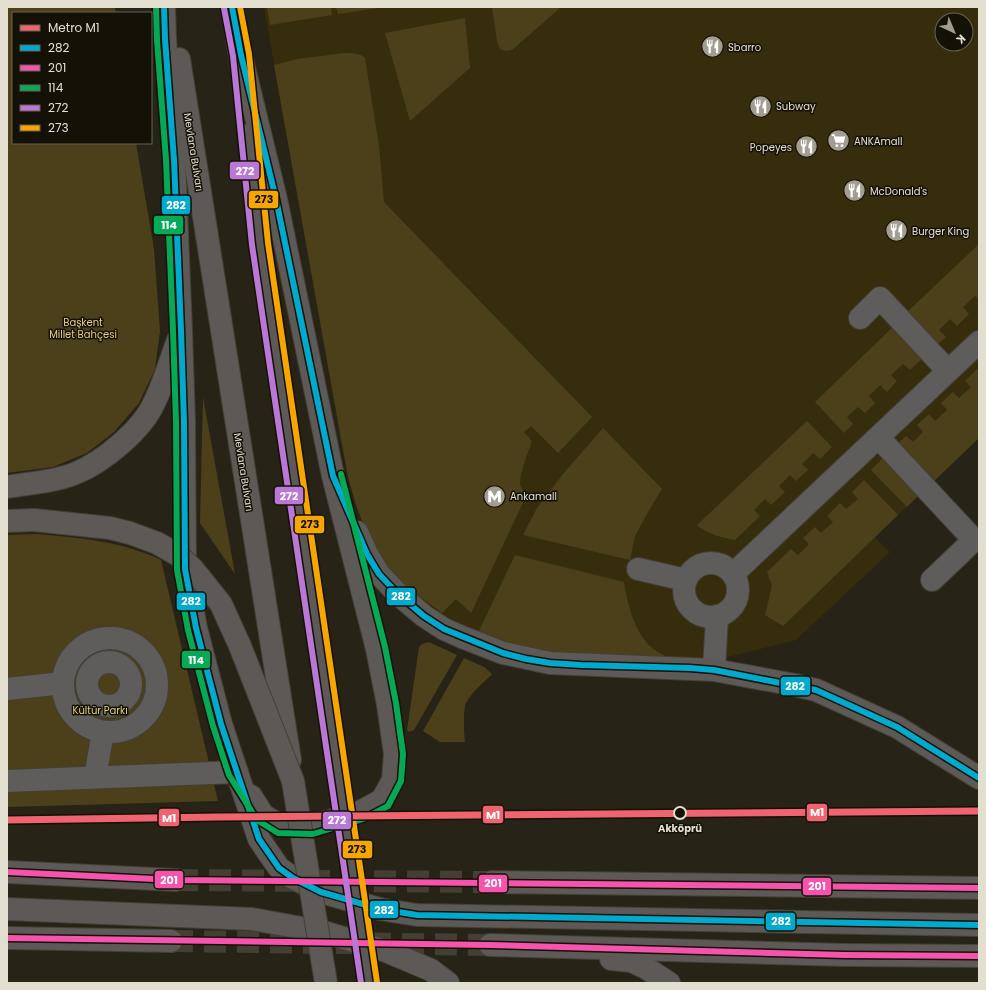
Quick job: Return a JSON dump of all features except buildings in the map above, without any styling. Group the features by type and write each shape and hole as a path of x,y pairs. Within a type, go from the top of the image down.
{"highway":[{"path":"164,7 174,160 181,330 184,422 185,569 196,628 221,724 259,839 279,868 293,878 321,892 380,909 434,916 979,925"},
{"name":"Mevlana Bulvarı","path":"171,7 326,983"},
{"path":"232,7 241,55 276,200 333,476 377,649 388,705 395,754 393,780 382,800 360,812 312,826 279,825 263,815 237,772"},
{"path":"241,55 260,244 369,983"},
{"path":"7,487 58,478 76,473 96,462 135,432 154,404 181,330"},
{"path":"333,476 367,554 379,574 398,594 424,616 444,629 503,653 550,663 714,670 795,684 816,690 897,726 979,778"},
{"path":"7,521 34,520 110,528 130,533 157,543 178,555 194,569 221,604 229,621 293,781"},
{"path":"7,872 176,880"},
{"path":"492,882 979,888"},
{"path":"7,909 252,919 324,932 386,951 431,970 448,983"},
{"path":"7,938 171,941"},
{"path":"668,983 646,968 631,961 490,945 846,955 979,956"}],"street":[{"path":"860,318 880,298 948,371"},
{"path":"733,574 879,438 979,342"},
{"path":"879,438 974,540 932,580"},
{"path":"705,563 716,563 725,566 733,574 738,584 738,594 734,604 726,612 717,616 706,617 696,613 688,605 684,596 684,585 688,575 695,568 705,563"},
{"path":"638,569 686,580"},
{"path":"714,670 717,616"},
{"path":"100,639 118,639 131,643 140,648 153,666 157,688 155,699 150,709 135,725 125,730 114,732 100,731 84,724 76,718 70,710 65,701 64,677 69,662 82,647 100,639"},
{"path":"114,663 118,639"},
{"path":"107,662 114,663 126,670 129,677 130,690 125,698 120,702 106,706 99,704 89,694 87,687 88,678 94,668 100,664 107,662"},
{"path":"7,689 64,677 88,678"},
{"path":"130,690 155,699"},
{"path":"95,777 100,731 106,706"},
{"path":"7,781 237,772"}],"shaded area":[{"path":"264,7 979,7 979,438 875,537 890,552 796,640 728,657 670,659 488,638 442,613 412,591 356,505 348,477"}],"green space":[{"name":"Başkent Millet Bahçesi","path":"7,7 115,7 116,12 12,12 12,144 136,144 154,249 160,331 155,369 139,403 114,432 87,453 53,467 7,473"},
{"path":"267,7 331,7 332,15 270,25"},
{"path":"336,7 386,7 338,14"},
{"path":"492,7 561,7 512,50 506,51 500,49 497,41"},
{"path":"465,18 470,68 410,121 385,33"},
{"path":"345,53 358,54 365,58 379,146 384,202 592,417 558,453 531,426 524,432 532,441 520,480 521,487 527,494 471,613 456,599 442,613 412,591 392,573 367,534 356,505 348,477 274,65 297,59"},
{"path":"979,244 979,300 975,296 963,307 969,314 957,326 950,319 939,330 946,337 933,348 903,316"},
{"path":"894,326 924,357 910,370 903,364 891,375 897,381 887,392 880,385 869,396 875,403 865,413 858,407 847,417 853,424 844,433 815,402"},
{"path":"977,369 979,371 979,438 930,485 894,447 906,436 913,442 923,432 917,425 929,414 935,421 947,410 941,403 953,392 959,398 971,387 965,381"},
{"path":"203,397 235,574 200,523"},
{"path":"807,421 832,447 820,459 813,453 802,464 808,470 796,481 790,475 779,486 785,492 771,505 765,499 754,510 760,516 735,540 720,537 697,525"},
{"path":"603,428 662,489 635,536 630,560 523,535 537,508 563,474"},
{"path":"886,455 922,492 907,507 871,470"},
{"path":"864,480 898,515 783,626 765,615 772,586 767,572 791,549 798,555 809,544 803,538 815,527 821,533 833,522 827,516 840,503 846,509 858,499 852,492"},
{"name":"Kültür Parkı","path":"37,534 116,544 131,548 161,560 218,801 7,807 7,535"},
{"path":"515,555 624,582 627,599 640,634 651,647 670,659 597,657 548,652 501,642 478,633"},
{"path":"429,642 457,655 414,730 409,732 407,730 419,647 422,644"},
{"path":"464,658 484,667 492,674 474,691 466,703 464,716 465,742 440,742 423,731"}],"tunnel":[{"path":"176,880 492,882"},
{"path":"171,941 490,945"}],"metro line":[{"name":"M1","path":"7,820 979,811"}],"transit line":[{"name":"114","path":"156,7 166,160 173,330 176,422 177,570 188,630 213,726 229,775 257,820 278,833 313,834 363,819 388,806 401,781 403,754 396,703 385,647 341,474"},
{"name":"282","path":"164,7 174,160 181,330 184,422 185,569 196,628 221,724 259,839 279,868 293,878 321,892 380,909 417,915 979,925"},
{"name":"282","path":"232,7 241,55 276,199 333,476 367,554 379,574 398,594 424,616 444,629 503,653 526,659 550,663 581,665 714,670 816,690 897,727 979,778"},
{"name":"273","path":"240,7 249,54 268,243 377,982"},
{"name":"272","path":"224,8 233,56 252,245 361,983"},
{"name":"201","path":"7,872 176,880 979,888"},
{"name":"201","path":"7,938 490,945 845,955 979,956"}],"place":[{"name":"Sbarro","path":"712,47"},
{"name":"Subway","path":"760,106"},
{"name":"ANKAmall","path":"839,141"},
{"name":"Popeyes","path":"807,147"},
{"name":"McDonald's","path":"854,191"},
{"name":"Burger King","path":"897,231"},
{"name":"Ankamall","path":"495,496"},
{"name":"Akköprü","path":"680,813"}]}
